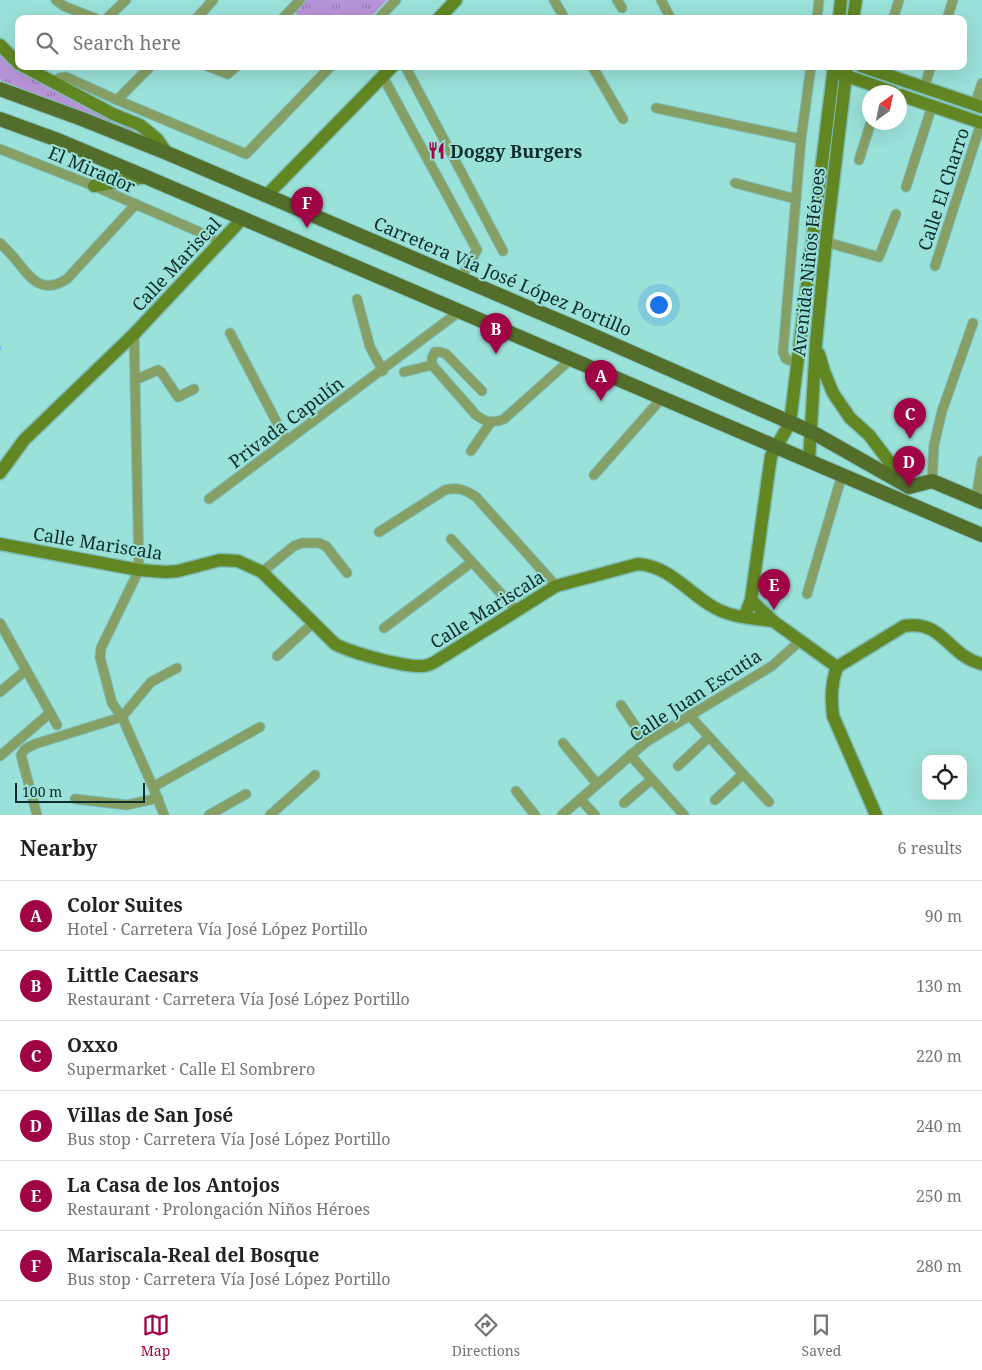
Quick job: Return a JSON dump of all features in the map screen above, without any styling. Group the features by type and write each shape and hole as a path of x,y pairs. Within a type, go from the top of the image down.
{"main road":[{"path":"442,15 456,0"},
{"path":"839,15 841,0"},
{"path":"854,15 856,0"},
{"path":"0,46 15,60"},
{"path":"30,70 113,114 140,125 157,139 167,153"},
{"path":"267,195 389,70"},
{"name":"Avenida Niños Héroes","path":"744,617 751,600 771,456 790,423 834,70"},
{"path":"879,70 924,88 978,106"},
{"path":"847,71 874,85"},
{"name":"Avenida Niños Héroes","path":"810,462 816,343 826,242 847,71"},
{"name":"Carretera Vía José López Portillo","path":"0,89 167,153 574,326 812,432 909,487"},
{"path":"907,97 982,123"},
{"path":"0,119 55,139 243,218 982,535"},
{"path":"94,186 146,177"},
{"name":"Calle Mariscal","path":"134,334 243,218"},
{"path":"0,473 24,440 134,334"},
{"path":"816,343 833,393 850,418 869,435 909,487 932,481 979,500"},
{"name":"Calle Mariscala","path":"0,544 139,570 166,572 178,571 220,560 238,561 262,572 335,644 348,650 412,666 424,666 433,663 556,586 638,564 651,565 665,572 711,606 733,616 773,621"},
{"path":"751,600 773,621 837,667"},
{"path":"876,815 834,716 831,699 832,683 837,667 904,626 915,624 926,626 968,658 982,664"}],"street":[{"path":"56,0 64,6 87,15"},
{"path":"110,15 126,0"},
{"path":"200,15 214,0"},
{"path":"286,15 300,0"},
{"path":"382,15 396,0"},
{"path":"554,0 563,15"},
{"path":"660,0 669,15"},
{"path":"817,15 819,0"},
{"path":"894,15 899,0"},
{"path":"948,15 953,0"},
{"path":"118,100 146,70"},
{"path":"217,70 228,74 232,70"},
{"path":"54,83 59,78 66,77 246,154 327,70"},
{"path":"407,70 503,251"},
{"path":"594,70 622,119"},
{"path":"797,363 786,359 783,352 801,139 810,70"},
{"path":"924,88 930,70"},
{"path":"382,77 477,250 461,278"},
{"path":"978,106 982,83"},
{"path":"906,187 932,106"},
{"path":"656,108 801,139"},
{"name":"Calle El Charro","path":"935,266 982,123"},
{"path":"860,160 869,130"},
{"name":"El Mirador","path":"0,149 136,204 67,279 58,284 46,286 34,281 0,243"},
{"path":"735,184 796,199"},
{"path":"136,204 211,237"},
{"path":"826,242 879,257 896,214"},
{"path":"357,299 370,347 382,371"},
{"name":"Privada Capulín","path":"209,499 460,311"},
{"path":"932,481 934,444 942,412 973,323"},
{"path":"230,333 286,440"},
{"path":"134,334 139,570 100,652 112,703 122,717 164,815"},
{"path":"482,391 446,354 435,352 432,358 432,365 476,415 482,420 491,422 504,419 571,359"},
{"path":"404,372 432,365"},
{"path":"135,380 158,370 178,397 194,389"},
{"path":"594,475 662,399"},
{"path":"471,451 491,422"},
{"path":"979,500 982,461"},
{"path":"807,594 842,475"},
{"path":"379,532 445,490 461,489 476,497 556,586"},
{"path":"451,539 517,612"},
{"path":"262,572 294,546 302,542 319,543 326,546 348,573"},
{"path":"384,628 472,562"},
{"path":"277,656 313,623"},
{"path":"1,629 57,725"},
{"name":"Calle Juan Escutia","path":"562,815 646,742 772,666 800,641"},
{"path":"36,815 21,755 25,749 34,744 122,717 151,682 177,668"},
{"path":"0,692 26,670"},
{"path":"620,705 646,742"},
{"path":"0,756 50,713"},
{"path":"689,715 769,802"},
{"path":"153,787 260,727"},
{"path":"678,766 709,737"},
{"path":"563,743 597,784"},
{"path":"630,755 683,815"},
{"path":"715,800 743,774"},
{"path":"270,815 315,775"},
{"path":"624,803 651,780"},
{"path":"516,791 535,815"},
{"path":"209,815 246,794"},
{"path":"75,799 126,805 158,798"},
{"path":"580,799 595,815"}],"green space":[{"path":"306,0 387,0 373,15 297,15 295,12"},
{"path":"0,50 15,59 15,70 34,70 140,135 0,80"}],"place":[{"name":"Doggy Burgers","path":"436,151"},
{"name":"Mariscala-Real del Bosque","path":"307,228"},
{"name":"Little Caesars","path":"496,354"},
{"name":"Color Suites","path":"601,401"},
{"name":"Oxxo","path":"910,439"},
{"name":"Villas de San José","path":"909,487"},
{"name":"La Casa de los Antojos","path":"774,610"}]}
